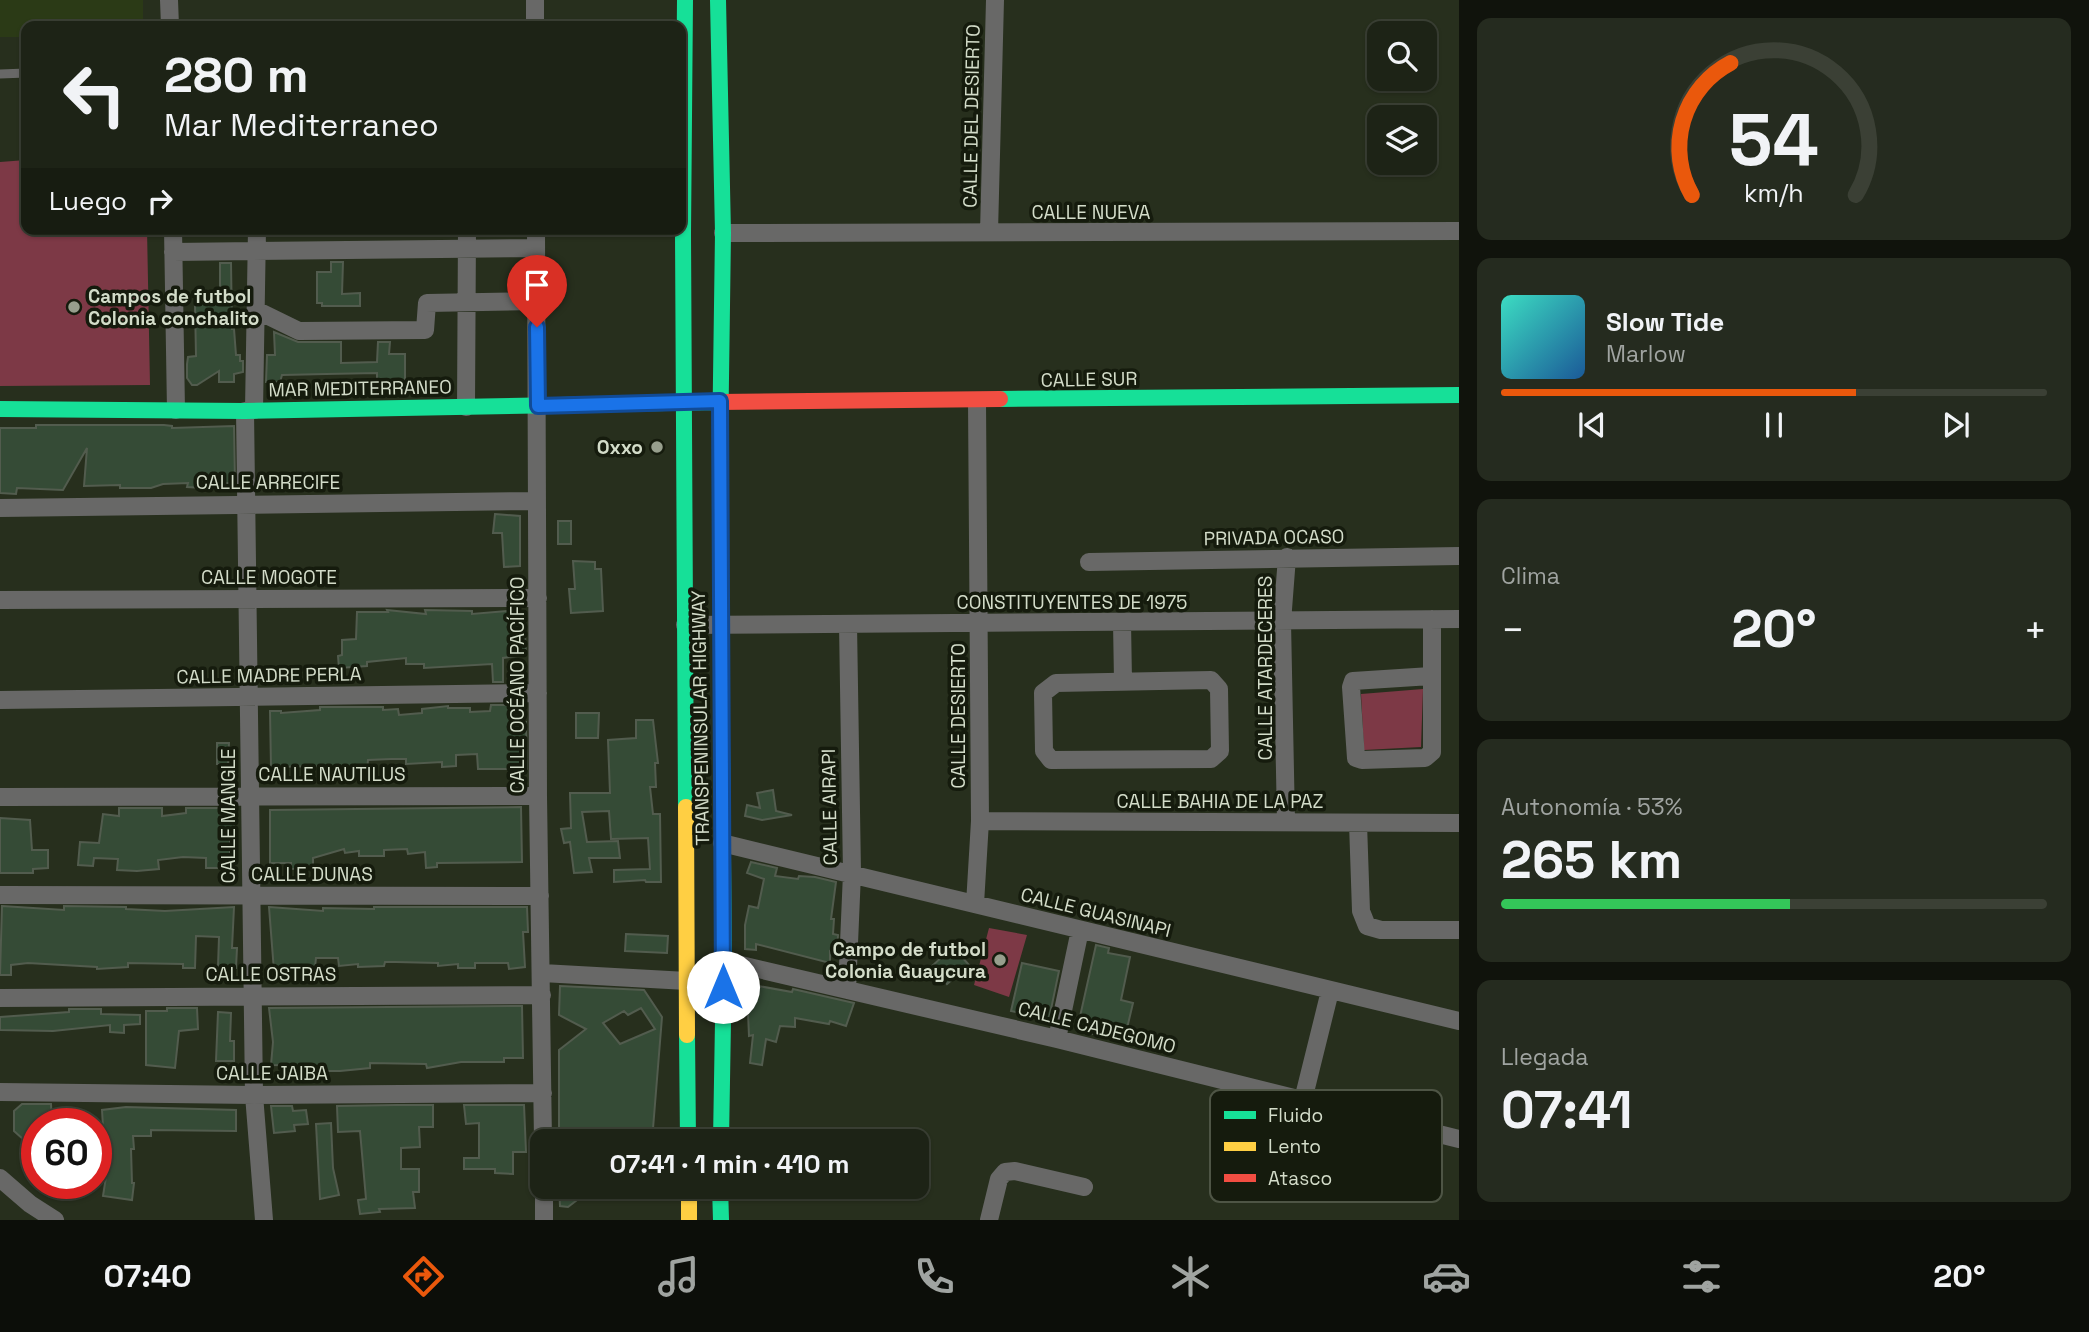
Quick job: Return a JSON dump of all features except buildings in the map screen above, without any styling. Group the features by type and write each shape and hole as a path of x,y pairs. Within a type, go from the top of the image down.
{"main road":[{"name":"TRANSPENINSULAR HIGHWAY","path":"685,0 685,21"},
{"name":"TRANSPENINSULAR HIGHWAY","path":"718,0 723,233 720,401 724,961 721,1129"},
{"name":"TRANSPENINSULAR HIGHWAY","path":"684,235 688,1129"},
{"name":"CALLE SUR","path":"720,401 1459,396"},
{"name":"MAR MEDITERRANEO","path":"0,409 249,410 720,401"},
{"path":"689,1199 689,1220"},
{"path":"720,1199 721,1220"}],"street":[{"path":"169,0 170,21"},
{"path":"535,0 535,21"},
{"name":"CALLE DEL DESIERTO","path":"989,232 995,0"},
{"name":"CALLE NUEVA","path":"723,233 1459,231"},
{"path":"173,235 176,410"},
{"name":"CALLE MANGLE","path":"257,235 256,310 249,410 247,598 254,1095 264,1220"},
{"path":"466,407 467,235"},
{"name":"CALLE OCÉANO PACÍFICO","path":"537,235 536,501 543,1129"},
{"path":"173,252 537,248"},
{"path":"256,310 299,331 425,330 427,303 537,301"},
{"name":"CALLE DESIERTO","path":"975,904 980,821 977,401"},
{"name":"CALLE ARRECIFE","path":"0,508 536,501"},
{"name":"PRIVADA OCASO","path":"1089,562 1459,556"},
{"name":"CALLE ATARDECERES","path":"1286,822 1282,622 1287,557"},
{"name":"CALLE MOGOTE","path":"0,600 538,598"},
{"path":"1432,619 1432,676 1432,752 1425,758 1356,758 1351,700 1353,681 1432,676"},
{"name":"CONSTITUYENTES DE 1975","path":"685,625 1459,619"},
{"path":"1122,622 1123,681"},
{"name":"CALLE AIRAPI","path":"847,990 852,873 848,624"},
{"path":"1211,680 1216,683 1219,689 1220,751 1217,756 1211,759 1130,762 1051,760 1046,757 1043,693 1048,687 1056,683 1123,681 1211,680"},
{"name":"CALLE MADRE PERLA","path":"0,700 538,693"},
{"name":"CALLE NAUTILUS","path":"0,797 538,796"},
{"name":"CALLE BAHIA DE LA PAZ","path":"980,821 1459,822"},
{"path":"1358,823 1360,911 1367,926 1381,930 1459,930"},
{"name":"CALLE GUASINAPI","path":"722,843 1459,1021"},
{"name":"CALLE DUNAS","path":"0,895 540,896"},
{"path":"1057,1039 1080,930"},
{"name":"CALLE CADEGOMO","path":"724,961 1263,1090"},
{"path":"542,973 687,981"},
{"path":"1305,1090 1330,990"},
{"name":"CALLE OSTRAS","path":"0,998 542,995"},
{"name":"CALLE JAIBA","path":"0,1092 254,1095 543,1093"},
{"name":"CALLE CADEGOMO","path":"1442,1135 1459,1139"},
{"path":"989,1220 999,1179 1005,1172 1015,1171 1084,1187"},
{"path":"0,1178 30,1204 55,1220"},
{"path":"544,1199 544,1220"}],"lane":[{"path":"0,74 21,73"}],"shaded area":[{"path":"0,0 143,0 143,21 21,21 21,37 0,37"},
{"name":"Campos de futbol Colonia conchalito","path":"21,160 21,235 147,235 150,385 0,386 0,162"},
{"path":"1423,689 1421,747 1364,750 1361,694"},
{"name":"Campo de futbol Colonia Guaycura","path":"989,928 1027,935 1009,997 974,985"}],"traffic: fast":[{"path":"685,0 685,21"},
{"path":"718,0 723,233 720,451"},
{"path":"683,235 686,807"},
{"path":"1000,399 1459,395"},
{"path":"0,409 245,411 718,402"},
{"path":"721,1129 724,961 722,746"},
{"path":"687,1035 688,1129"},
{"path":"720,1199 721,1220"}],"traffic: slow":[{"path":"720,451 722,746"},
{"path":"686,807 687,1035"},
{"path":"689,1199 689,1220"}],"traffic: jam":[{"path":"718,402 1000,399"}],"place":[{"name":"Campos de futbol Colonia conchalito","path":"74,307"},
{"name":"Oxxo","path":"657,447"},
{"name":"Campo de futbol Colonia Guaycura","path":"1000,960"}],"route":[{"path":"537,327 538,406 720,401 723,987"}]}
